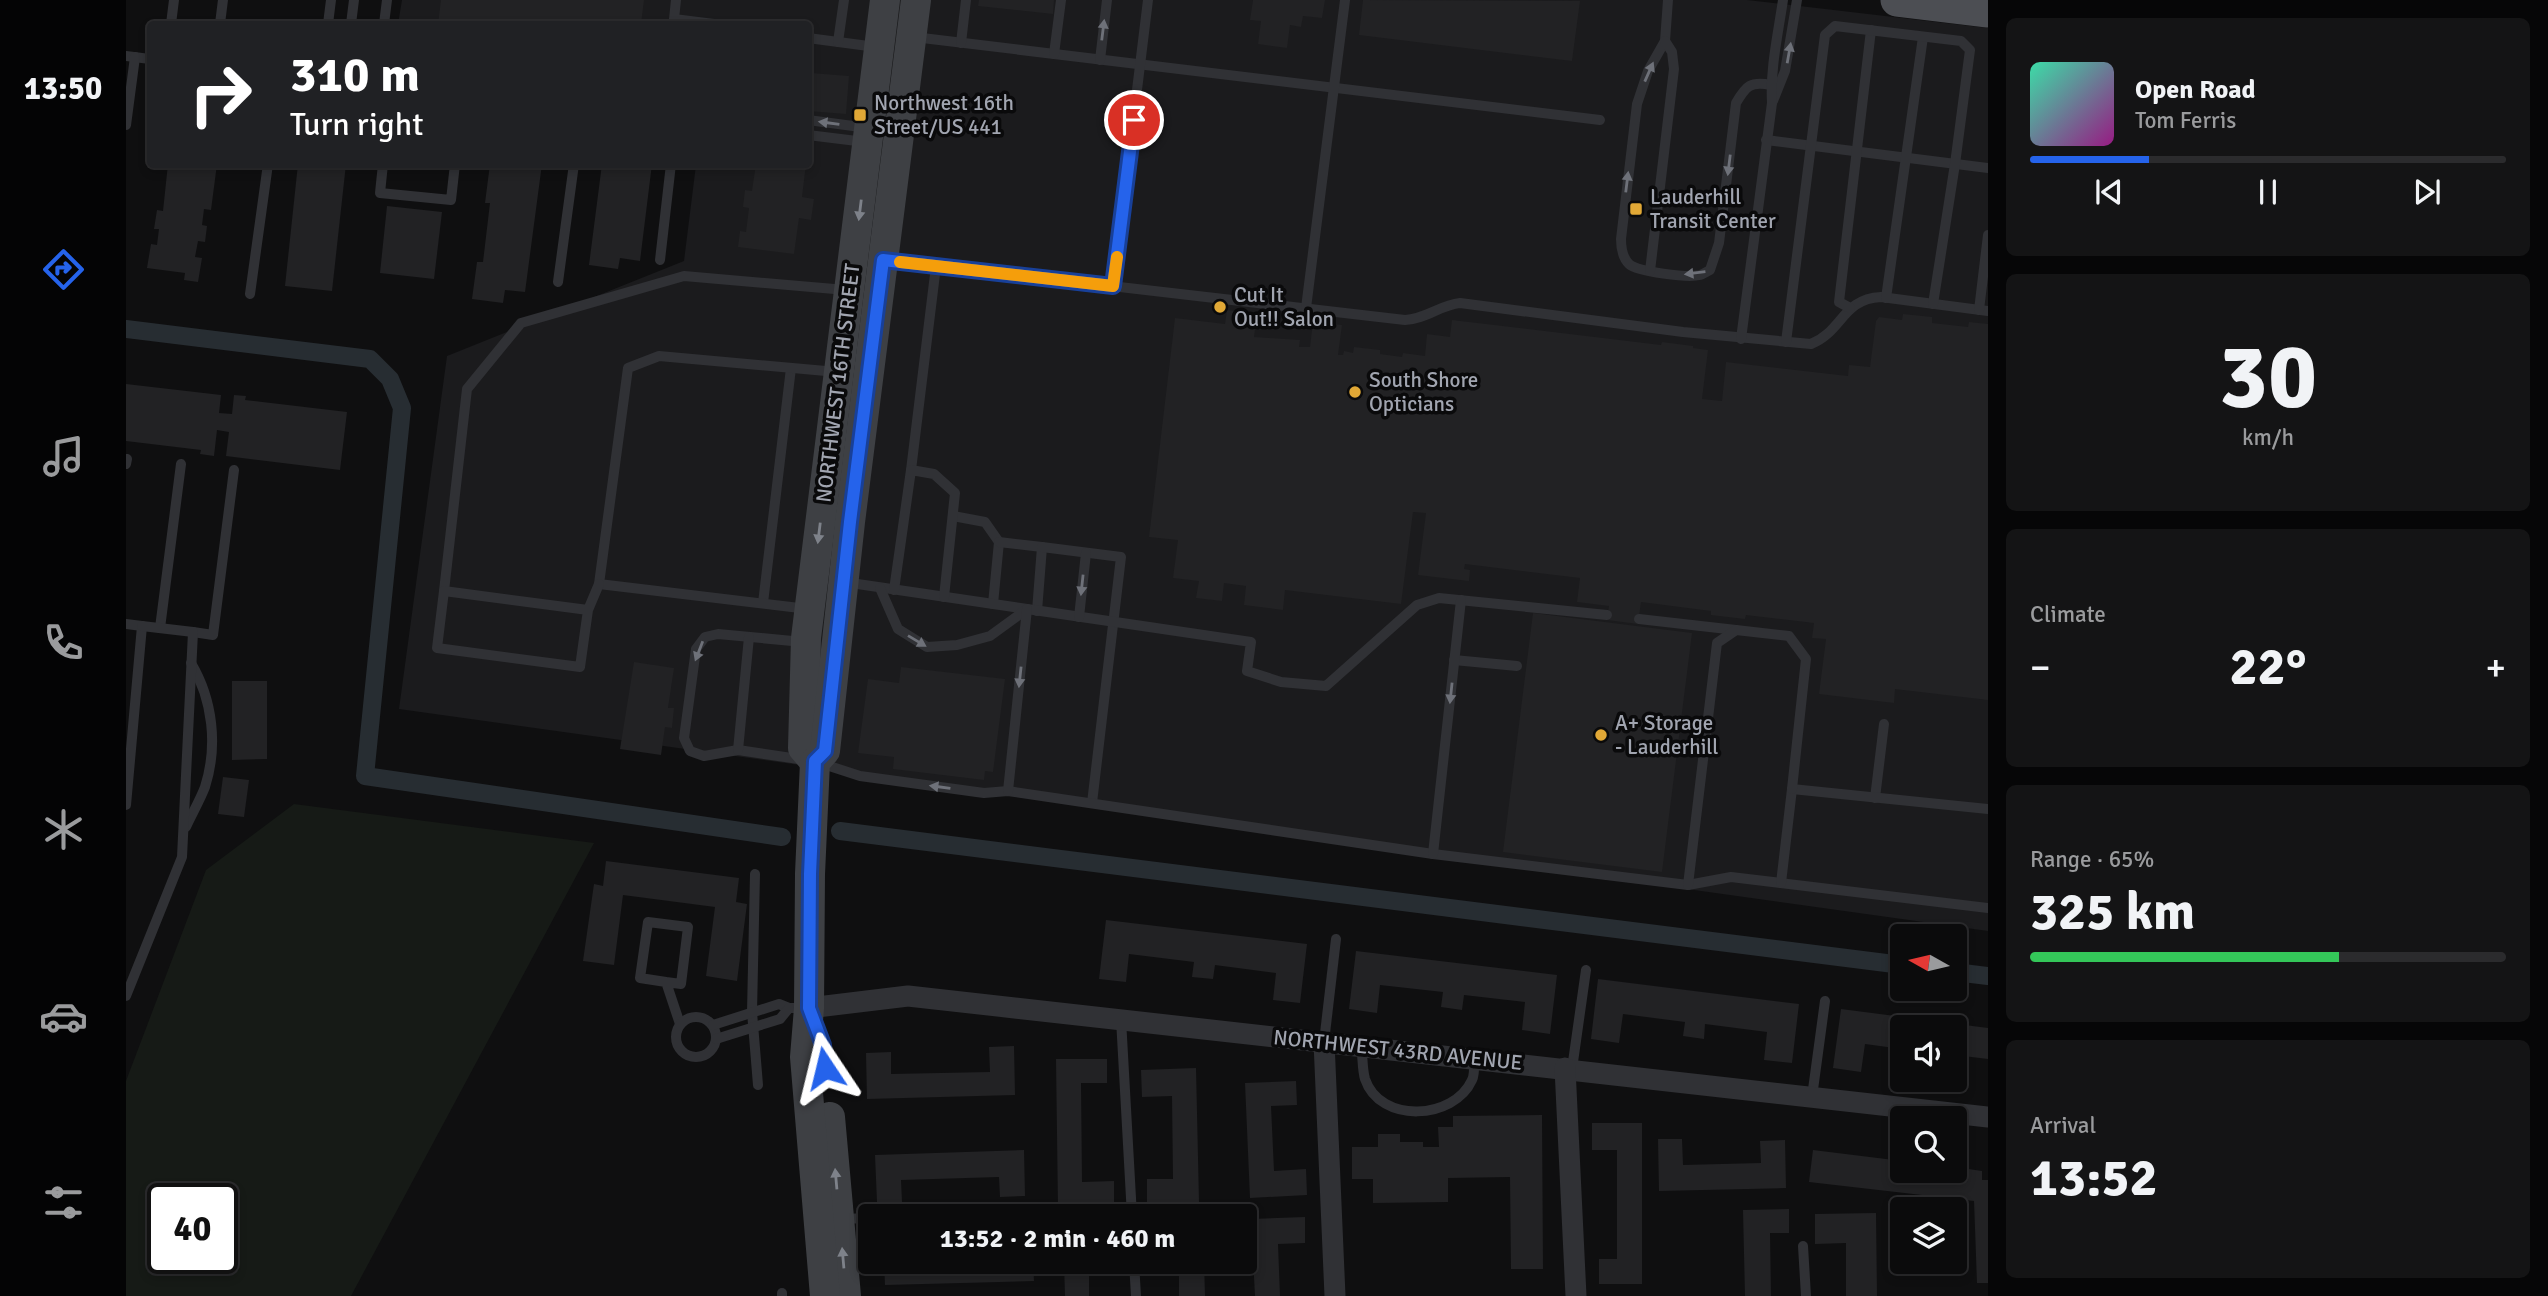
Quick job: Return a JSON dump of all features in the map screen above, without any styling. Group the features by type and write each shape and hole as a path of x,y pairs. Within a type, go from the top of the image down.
{"main road":[{"path":"1897,0 1988,11"}],"street":[{"name":"NORTHWEST 16TH STREET","path":"884,0 879,47 884,135"},
{"name":"NORTHWEST 16TH STREET","path":"846,1296 828,1219 799,1008 810,874 815,761 803,748 820,648 884,135 912,37 916,0"},
{"name":"NORTHWEST 16TH STREET","path":"820,648 809,609 828,580"},
{"name":"NORTHWEST 43RD AVENUE","path":"799,1008 908,996 1988,1117"},
{"path":"1324,1042 1335,1296"},
{"path":"1568,1069 1576,1296"},
{"name":"NORTHWEST 16TH STREET","path":"825,1296 828,1219"}],"lane":[{"path":"171,21 174,0"},
{"path":"220,21 223,0"},
{"path":"328,21 331,0"},
{"path":"351,21 354,0"},
{"path":"384,21 387,0"},
{"path":"676,0 674,19 690,21"},
{"path":"838,42 844,0"},
{"path":"961,43 966,0"},
{"path":"1054,54 1061,0"},
{"path":"1100,60 1107,0"},
{"path":"1113,286 1149,0"},
{"path":"1306,308 1345,0"},
{"path":"1668,0 1665,41 1648,71 1637,104 1621,239 1622,253 1629,264 1641,270 1700,275 1710,270 1719,243 1736,103 1745,88 1757,82 1771,85"},
{"path":"1741,339 1783,0"},
{"path":"1772,103 1785,72 1797,0"},
{"path":"1786,342 1825,35 1835,26 1961,41 1970,50 1933,304"},
{"path":"1850,308 1839,302 1871,30"},
{"path":"912,37 1600,120"},
{"path":"1886,298 1923,37"},
{"path":"812,39 879,47"},
{"path":"1650,271 1674,69 1672,52 1665,41"},
{"path":"126,125 130,57"},
{"path":"812,121 884,135"},
{"path":"812,135 884,135"},
{"path":"1766,140 1988,168"},
{"path":"250,294 267,168"},
{"path":"383,168 380,193 451,200 455,168"},
{"path":"558,282 573,168"},
{"path":"660,260 671,168"},
{"path":"868,258 1405,320 1418,319 1446,304 1460,303 1741,339 1811,344 1825,338 1850,308 1865,298 1886,298 1983,310 1988,235"},
{"path":"894,590 936,266"},
{"path":"854,373 659,356 628,368 599,584 588,610 580,667 437,648 467,389 521,323 684,276 864,292"},
{"path":"763,603 791,368"},
{"path":"126,464 127,458"},
{"path":"160,628 181,464"},
{"path":"126,624 213,635 234,470"},
{"path":"911,470 934,474 956,493 944,597"},
{"path":"953,516 985,522 999,542 993,604"},
{"path":"999,542 1121,557 1092,803"},
{"path":"1008,791 1042,547"},
{"path":"1079,617 1086,553"},
{"path":"828,580 1251,642 1247,671 1281,682 1326,686 1417,605 1439,598 1607,615"},
{"path":"599,584 809,609"},
{"path":"880,587 898,629 927,648 957,645 990,636 1032,610"},
{"path":"444,591 588,610"},
{"path":"1433,854 1461,600"},
{"path":"1639,619 1789,636 1806,659 1781,883"},
{"path":"126,805 142,626"},
{"path":"1688,885 1717,643 1736,630"},
{"path":"126,996 182,857 192,632"},
{"path":"820,648 718,634 705,637 696,649 684,738 690,751 704,756 738,750 815,761 860,776 984,793 1008,791 1433,854 1688,885 1731,877 1988,908"},
{"path":"738,750 749,637"},
{"path":"1454,660 1517,666"},
{"path":"126,661 138,662"},
{"path":"183,833 204,788 213,750 211,723 202,682 191,663"},
{"path":"1875,797 1884,724"},
{"path":"1792,789 1988,809"},
{"path":"755,874 752,1012 758,1084"},
{"path":"648,922 688,927 681,984 666,982 640,978 648,922"},
{"path":"1324,1042 1336,939"},
{"path":"1568,1069 1586,970"},
{"path":"666,982 680,1024"},
{"path":"1812,1097 1825,1000"},
{"path":"713,1025 779,1004 799,1008"},
{"path":"716,1039 780,1019 799,1008"},
{"path":"693,1017 701,1017 713,1025 716,1039 714,1046 705,1055 692,1057 680,1050 677,1044 680,1024 693,1017"},
{"path":"1121,1019 1131,1204"},
{"path":"1361,1046 1365,1080 1377,1098 1398,1109 1423,1113 1448,1105 1462,1094 1473,1079 1474,1058"},
{"path":"828,1219 858,1218"},
{"path":"1803,1246 1806,1296"},
{"path":"1135,1274 1136,1296"}],"shaded area":[{"path":"402,0 1747,0 1988,28 1988,931 1967,928 1967,924 1938,924 399,709 447,356 684,261 696,168 812,168 812,21 398,21"},
{"path":"294,804 594,843 351,1296 126,1296 126,1081 206,870"}],"building":[{"path":"441,0 644,0 641,21 438,21"},
{"path":"979,0 1054,0 1053,14 978,6"},
{"path":"1253,0 1325,0 1322,18 1303,16 1301,27 1290,25 1287,48 1258,44 1261,21 1250,20"},
{"path":"1363,0 1580,1 1572,61 1359,35"},
{"path":"812,73 849,76 846,114 812,111"},
{"path":"168,168 216,168 211,210 204,209 202,225 207,226 205,242 198,241 195,257 202,258 198,282 184,280 185,273 147,268 151,244 157,245 159,229 154,229 157,210 163,211"},
{"path":"298,168 346,168 332,291 285,286"},
{"path":"489,168 541,168 525,292 505,290 503,303 472,299 477,262 483,262 490,203 485,203"},
{"path":"601,168 652,168 640,261 620,258 618,269 589,265"},
{"path":"755,168 806,168 802,197 814,199 811,220 799,218 794,254 738,247 740,231 746,232 749,208 743,207 745,190 752,191"},
{"path":"387,206 442,212 434,279 380,273"},
{"path":"1227,310 1257,314 1254,337 1300,340 1299,347 1310,347 1313,322 1342,325 1338,355 1343,355 1344,351 1353,353 1354,347 1380,350 1380,354 1402,357 1403,353 1425,356 1427,334 1450,337 1452,320 1661,345 1662,342 1693,346 1708,350 1702,399 1722,401 1726,362 1848,376 1849,365 1870,367 1876,321 1879,317 1902,320 1903,314 1932,317 1932,323 1968,327 1969,322 1988,324 1988,700 1895,689 1894,703 1819,694 1826,639 1812,638 1814,623 1746,615 1745,619 1711,615 1711,611 1641,602 1638,624 1607,620 1609,606 1577,602 1580,578 1465,564 1464,569 1470,570 1469,581 1418,575 1426,513 1413,512 1401,604 1285,590 1283,610 1244,605 1246,586 1224,583 1222,601 1196,598 1199,581 1173,578 1178,540 1149,537 1175,318 1225,324"},
{"path":"126,384 221,395 219,413 232,414 234,395 246,396 245,400 347,412 340,470 226,456 229,432 217,430 214,456 200,454 201,450 126,441"},
{"path":"1533,613 1692,633 1662,872 1503,852"},
{"path":"634,662 674,668 668,708 674,708 672,728 665,727 661,755 620,749"},
{"path":"901,667 1005,679 993,772 985,771 984,780 893,769 894,757 858,753 868,679 899,683"},
{"path":"232,681 267,681 267,759 232,760"},
{"path":"223,777 249,780 244,817 218,814"},
{"path":"606,861 739,878 736,902 747,904 737,981 706,976 715,907 623,895 614,965 583,961 594,884 603,886"},
{"path":"1106,920 1307,944 1300,1003 1273,1000 1276,973 1215,965 1213,979 1192,977 1194,962 1129,954 1126,982 1099,979"},
{"path":"1356,951 1557,975 1550,1034 1522,1030 1525,1002 1464,995 1462,1010 1441,1007 1443,992 1380,985 1377,1013 1349,1009"},
{"path":"1598,979 1799,1004 1792,1063 1764,1060 1767,1032 1705,1024 1704,1039 1683,1036 1685,1022 1623,1014 1619,1043 1591,1039"},
{"path":"1841,1009 1890,1015 1890,1047 1865,1044 1861,1072 1833,1068"},
{"path":"1967,1025 1988,1028 1988,1059 1967,1056"},
{"path":"1014,1046 1015,1095 867,1099 866,1053 891,1052 891,1074 990,1072 989,1047"},
{"path":"1056,1059 1107,1059 1107,1083 1081,1083 1082,1182 1114,1181 1114,1204 1058,1204"},
{"path":"1196,1068 1199,1202 1147,1203 1147,1179 1173,1179 1172,1096 1142,1097 1141,1070"},
{"path":"1296,1081 1297,1105 1271,1106 1274,1171 1306,1169 1307,1195 1250,1198 1245,1083"},
{"path":"1542,1115 1543,1269 1511,1269 1510,1177 1448,1178 1448,1202 1373,1203 1373,1179 1352,1179 1352,1147 1378,1147 1378,1134 1400,1134 1400,1142 1423,1142 1423,1147 1439,1147 1438,1127 1453,1127 1453,1116"},
{"path":"1592,1123 1642,1123 1642,1284 1599,1284 1599,1259 1617,1259 1617,1150 1592,1150"},
{"path":"1658,1139 1682,1139 1683,1165 1761,1163 1760,1141 1785,1140 1786,1188 1659,1191"},
{"path":"1024,1150 1025,1196 1000,1197 999,1177 901,1180 902,1202 877,1202 875,1155"},
{"path":"1813,1150 1890,1160 1890,1183 1967,1183 1967,1169 1982,1171 1982,1180 1988,1180 1988,1283 1977,1283 1974,1201 1967,1200 1967,1197 1939,1197 1809,1182"},
{"path":"1789,1209 1789,1233 1770,1233 1771,1296 1745,1296 1743,1210"},
{"path":"1876,1213 1877,1296 1846,1296 1846,1243 1815,1244 1815,1214"},
{"path":"1305,1217 1305,1243 1278,1244 1280,1296 1255,1296 1257,1219"},
{"path":"885,1274 1034,1274 1034,1281 885,1285"},
{"path":"1064,1274 1089,1274 1089,1296 1065,1296"},
{"path":"1179,1274 1204,1274 1205,1296 1179,1296"}],"waterway":[{"path":"126,329 370,359 390,379 402,408 365,776 782,837"},
{"path":"840,831 1890,963"},
{"path":"1967,973 1988,976"}],"slow traffic":[{"path":"900,262 1113,286 1117,257"}],"place":[{"name":"Northwest 16th Street/US 441","path":"860,115"},
{"name":"Lauderhill Transit Center","path":"1636,209"},
{"name":"Cut It Out!! Salon","path":"1220,307"},
{"name":"South Shore Opticians","path":"1355,392"},
{"name":"A+ Storage - Lauderhill","path":"1601,735"}],"route":[{"path":"825,1068 823,1045 809,1008 810,874 815,761 825,751 883,260 1113,286 1134,120"}]}
